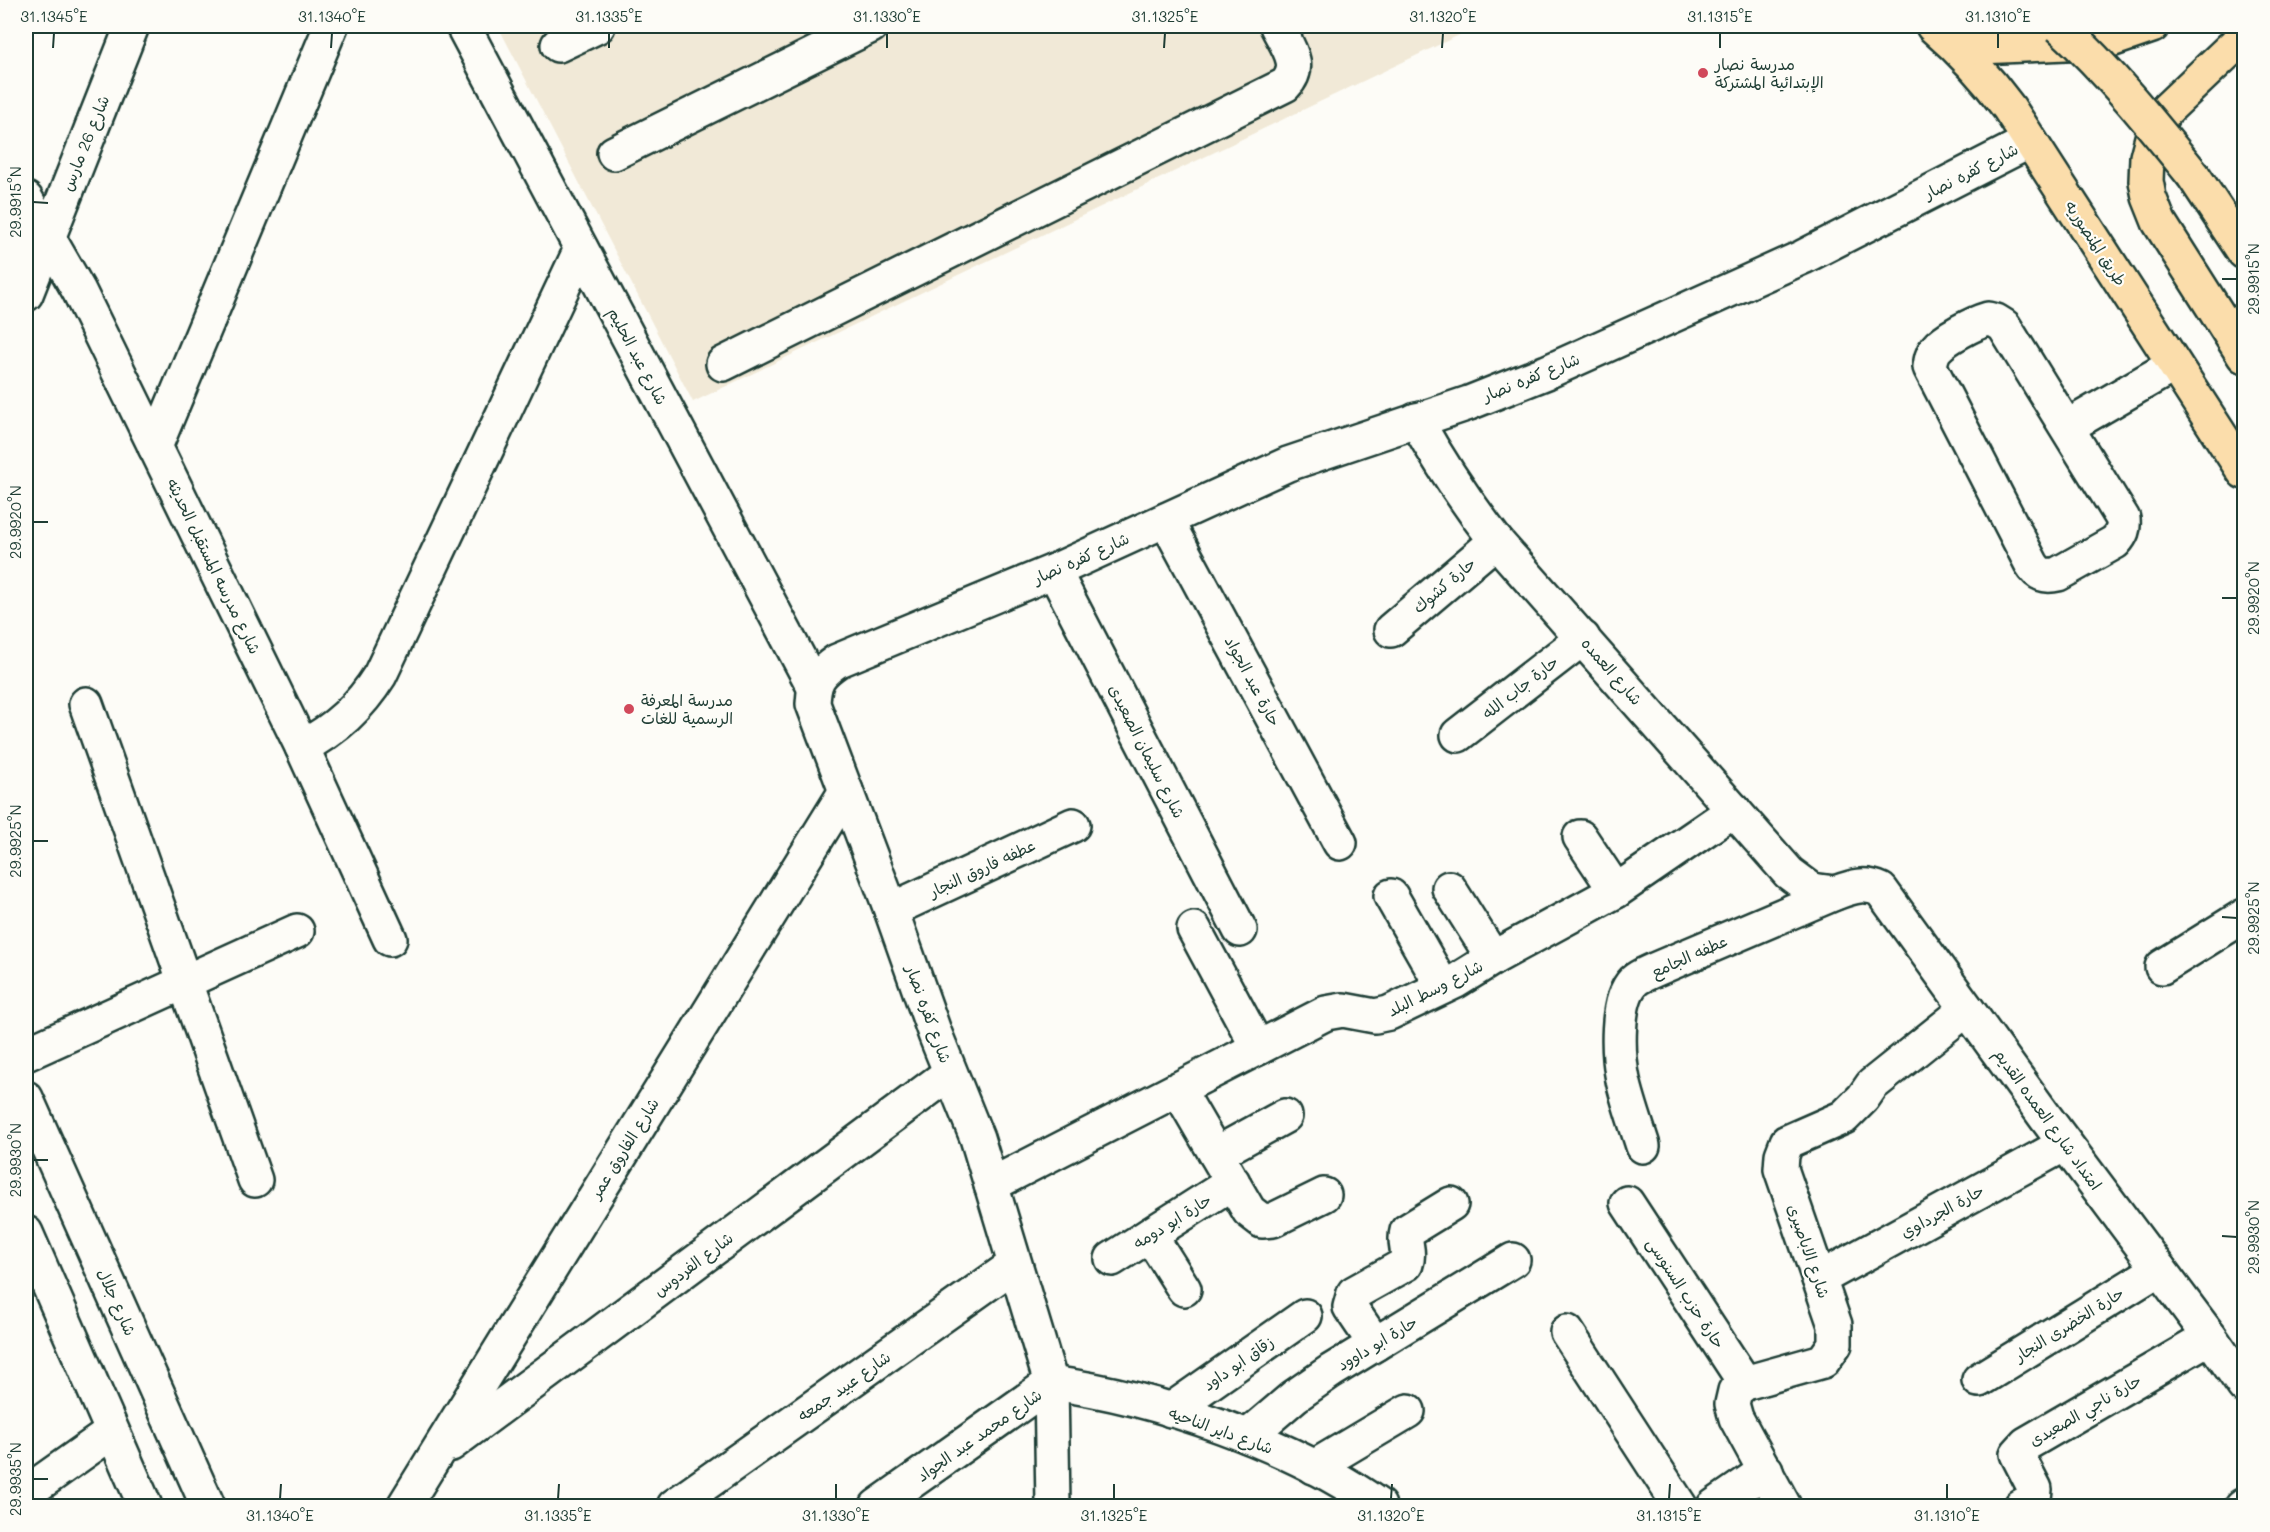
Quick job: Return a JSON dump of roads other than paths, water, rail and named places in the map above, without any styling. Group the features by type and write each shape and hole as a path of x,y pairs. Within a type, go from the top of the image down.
{"main road":[{"name":"طريق المنصوريه","path":"1933,26 1958,48 1997,92 2244,472"},
{"path":"2060,26 2138,107 2193,175 2244,252"},
{"path":"1958,48 2108,41 2152,26"},
{"path":"2244,36 2164,112 2147,157 2146,181 2148,196 2159,222 2244,356"}],"street":[{"name":"شارع 26 مارس","path":"26,294 132,26"},
{"path":"155,447 331,26"},
{"name":"شارع عبد الحليم","path":"463,26 814,687"},
{"path":"558,45 598,26"},
{"path":"614,153 871,26"},
{"path":"723,364 1285,85 1293,77 1295,67 1277,26"},
{"name":"شارع كفره نصار","path":"1053,1506 1051,1383 977,1138 950,1073 813,704 814,687 823,671 837,661 1054,571 1288,464 1469,403 1547,372 1792,261 2030,141"},
{"name":"شارع مدرسه المستقبل الحديثه","path":"26,200 79,291 302,747 390,939"},
{"path":"302,747 321,737 347,718 369,693 380,675 581,249"},
{"path":"1988,319 1996,321 2004,326 2067,427 2119,511 2124,528 2121,536 2115,542 2058,574 2042,575 2031,563 1934,376 1930,367 1935,349 1979,321 1988,319"},
{"path":"2067,427 2174,365"},
{"name":"شارع العمده","path":"1416,420 1437,459 1496,541 1789,873 1812,890 1835,893"},
{"name":"حارة عبد الجواد","path":"1166,520 1340,843"},
{"name":"حارة كشوك","path":"1391,630 1496,541"},
{"name":"شارع سليمان الصعيدى","path":"1054,571 1240,930"},
{"name":"حارة جاب الله","path":"1458,735 1583,638"},
{"path":"86,704 255,1180"},
{"name":"شارع الفاروق عمر","path":"404,1506 846,791"},
{"name":"شارع وسط البلد","path":"991,1185 1326,1013 1343,1010 1375,1016 1389,1013 1443,987 1616,891 1734,810"},
{"name":"عطفه فاروق النجار","path":"891,910 1073,825"},
{"path":"1580,837 1616,891"},
{"name":"امتداد شارع العمده القديم","path":"1835,893 1858,885 1881,890 2244,1386"},
{"path":"1449,888 1492,958"},
{"name":"عطفه الجامع","path":"1643,1146 1623,1079 1620,1046 1622,1010 1626,995 1635,981 1654,970 1835,893"},
{"path":"1391,896 1443,987"},
{"path":"2162,967 2244,916"},
{"path":"1194,929 1258,1048"},
{"path":"26,1054 297,931"},
{"name":"شارع الاباصيرى","path":"1745,1383 1823,1361 1835,1344 1835,1325 1781,1169 1782,1155 1787,1142 1844,1117 1872,1085 1967,1009"},
{"name":"شارع الفردوس","path":"436,1455 950,1073"},
{"path":"1178,1089 1249,1211 1262,1221 1273,1220 1324,1195"},
{"name":"شارع جلال","path":"26,1098 208,1506"},
{"path":"1216,1154 1285,1116"},
{"name":"حارة الجرداوي","path":"1819,1279 2066,1144"},
{"name":"حارة ابو دومه","path":"1112,1259 1233,1182"},
{"name":"حارة حزب السنوسى","path":"1627,1203 1745,1383"},
{"path":"1375,1344 1350,1306 1354,1293 1406,1264 1409,1255 1405,1239 1407,1231 1451,1204"},
{"path":"26,1233 35,1286 112,1432 145,1506"},
{"path":"1150,1235 1184,1288"},
{"name":"حارة ابو داوود","path":"1248,1436 1295,1396 1513,1260"},
{"name":"شارع عبيد جمعه","path":"674,1506 1014,1265"},
{"name":"حارة الخضرى النجار","path":"1979,1380 2159,1269"},
{"name":"زقاق ابو داود","path":"1171,1410 1305,1316"},
{"path":"1567,1332 1680,1506"},
{"name":"حارة ناجي الصعيدى","path":"2021,1506 2034,1499 2034,1489 2017,1454 2025,1444 2210,1337"},
{"name":"شارع داير الناحيه","path":"1051,1383 1171,1410 1248,1436 1314,1467 1374,1505"},
{"name":"شارع محمد عبد الجواد","path":"877,1506 1051,1383"},
{"path":"1745,1383 1735,1391 1732,1404 1736,1418 1784,1506"},
{"path":"1314,1467 1408,1411"},
{"path":"26,1493 112,1432"},
{"path":"1714,1506 1766,1470"}],"place":[{"name":"مدرسة نصار الإبتدائية المشتركة","path":"1703,73"},
{"name":"مدرسة المعرفة الرسمية للغات","path":"629,709"}]}
